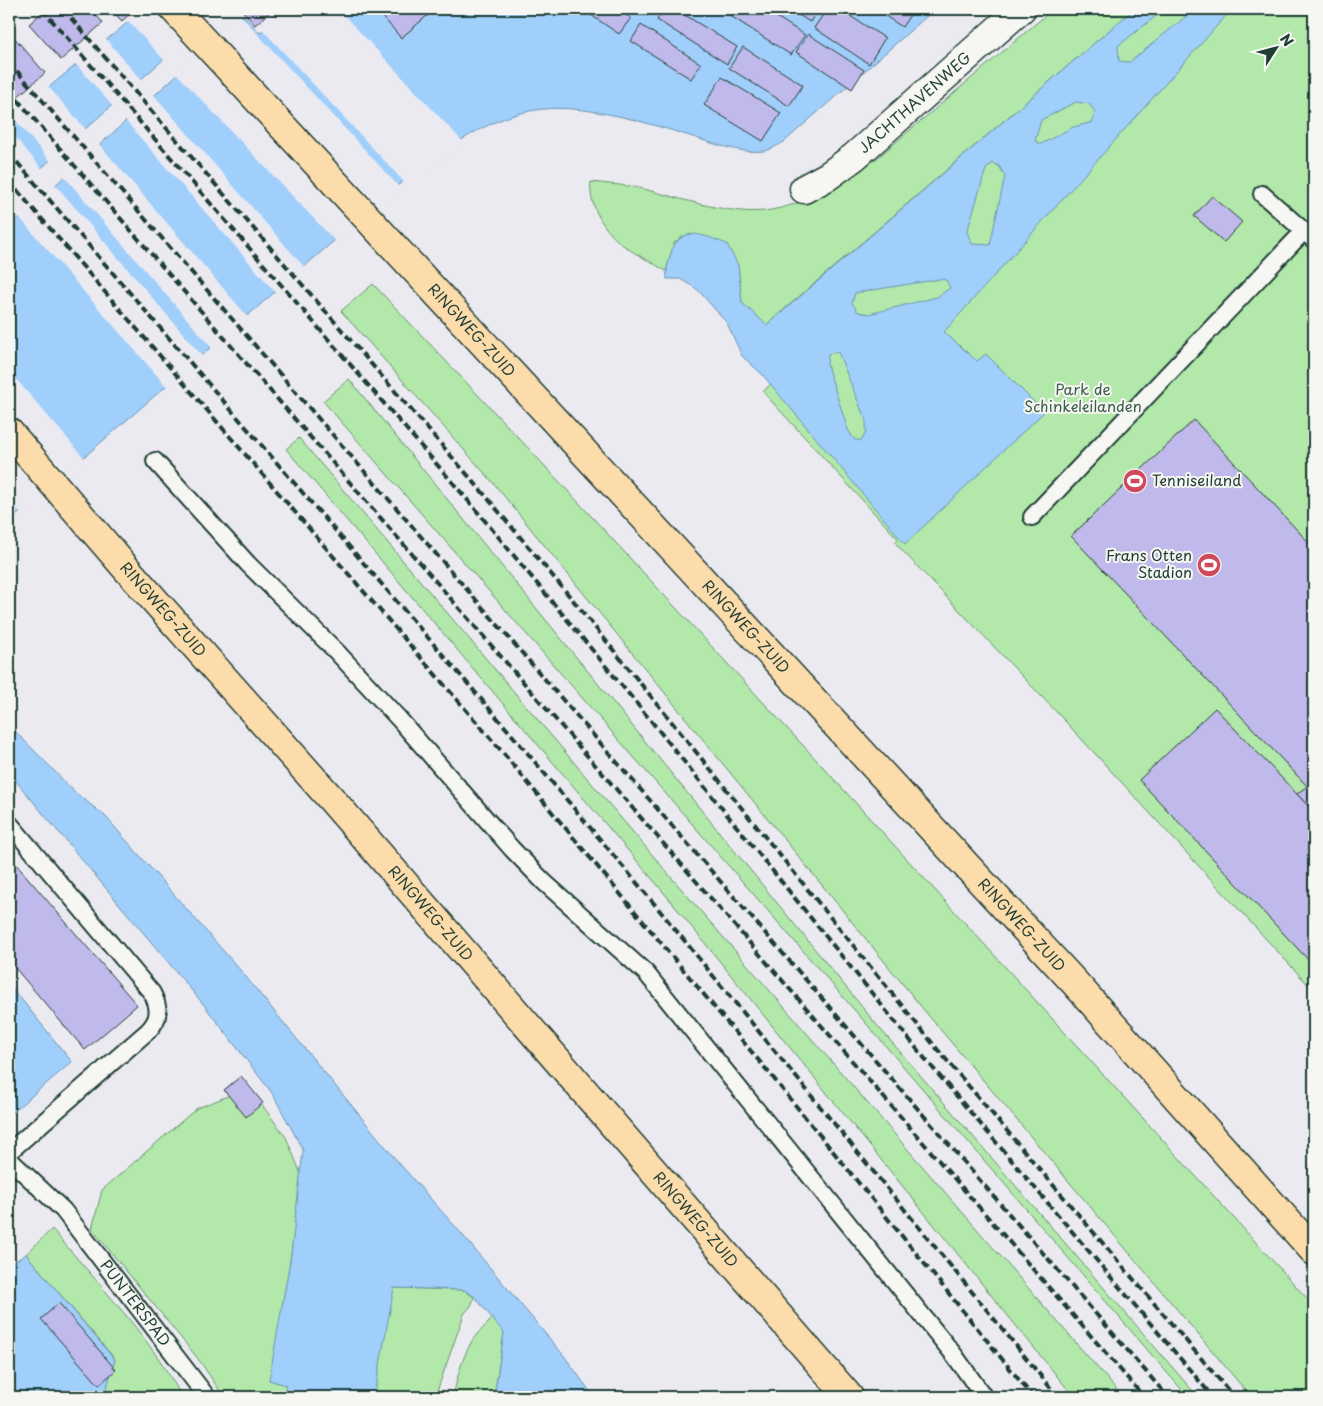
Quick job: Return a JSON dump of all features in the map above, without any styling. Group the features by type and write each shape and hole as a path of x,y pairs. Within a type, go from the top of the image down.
{"highway":[{"name":"RINGWEG-ZUID","path":"174,9 1075,983 1314,1251"},
{"name":"RINGWEG-ZUID","path":"9,432 125,567 340,809 850,1397"}],"street":[{"name":"JACHTHAVENWEG","path":"804,189 828,176 854,158 1021,9"}],"lane":[{"path":"1032,517 1309,236 1262,194"},
{"path":"156,461 248,564 336,651 544,882 646,973 955,1356 984,1397"},
{"path":"9,823 152,993 157,1002 159,1013 155,1024 148,1031 9,1152"},
{"name":"PUNTERSPAD","path":"9,1159 63,1210 207,1397"}],"green space":[{"path":"1053,9 1134,9 766,325 742,303 738,265 683,236 674,243 666,271 616,240 604,225 595,209 592,200 591,182 638,188 707,206 741,211 771,210 813,197 839,184 876,159"},
{"name":"Tenniseiland","path":"1145,9 1314,9 1314,991 1063,719 895,543 898,539 763,392 855,293"},
{"path":"373,284 531,451 822,766 1314,1306 1314,1397 1251,1397 928,1015 495,485 341,311"},
{"path":"349,379 876,1024 1198,1397 1188,1397 871,1029 323,401"},
{"path":"299,438 671,877 1123,1397 1074,1397 660,888 286,449"},
{"path":"249,1088 286,1137 301,1174 291,1255 270,1380 286,1385 282,1397 224,1397 199,1360 92,1229 102,1190 197,1108"},
{"path":"52,1229 138,1331 169,1374 182,1397 104,1397 115,1359 26,1254"},
{"path":"393,1288 464,1290 474,1297 471,1306 464,1314 435,1397 374,1397"},
{"path":"493,1317 504,1333 494,1397 453,1397 460,1368 468,1348 474,1337"}],"water":[{"path":"144,9 220,9 9,197 9,120"},
{"path":"285,9 324,29 349,9 935,9 784,142 772,149 755,152 745,151 717,145 632,119 611,114 569,109 530,111 512,115 479,130 402,182 9,522 9,227 243,15 260,33"},
{"path":"1134,9 1165,9 1118,46 1119,61 1130,62 1195,9 1232,9 944,332 977,361 986,354 1044,412 905,544 761,373 742,356 727,323 697,289 680,279 667,279 670,256 674,246 680,239 686,235 693,234 709,237 727,244 738,265 742,303 767,325","holes":["1076,102 1089,104 1095,112 1093,122 1073,127 1041,144 1035,141 1041,120","993,163 999,166 1005,176 990,245 972,244 967,232 986,169","940,279 946,280 950,288 937,297 869,314 858,312 852,303 855,293","838,352 866,421 866,432 862,440 855,440 848,430 827,365 828,354"]},
{"path":"9,725 76,793 105,816 241,971 398,1162 460,1232 565,1357 594,1397 494,1397 504,1333 475,1297 464,1290 394,1288 374,1397 282,1397 286,1385 269,1380 291,1255 303,1150 272,1093 204,1005 9,773"},
{"path":"9,984 72,1062 9,1115"},
{"path":"26,1254 115,1360 104,1397 9,1397 9,1265"}],"pier":[{"path":"140,9 223,9 166,62 127,20"},
{"path":"281,9 309,9 324,26 341,12 463,142 405,183 261,28"},
{"path":"240,15 400,188 336,242 176,73"},
{"path":"106,39 143,82 114,108 75,63"},
{"path":"47,85 87,131 52,163 11,115"},
{"path":"153,94 305,268 276,293 124,119"},
{"path":"9,130 43,170 9,199"},
{"path":"98,143 248,317 212,348 63,175"},
{"path":"54,183 203,357 167,387 18,216"},
{"path":"9,371 85,459 21,514 9,500"}],"building":[{"path":"46,9 91,9 103,23 61,60 29,24"},
{"path":"110,9 135,9 122,21"},
{"path":"241,9 273,9 255,25"},
{"path":"390,9 435,9 401,38 382,16"},
{"path":"582,9 617,9 631,18 619,34"},
{"path":"637,9 653,9 648,16"},
{"path":"664,9 675,9 737,47 727,64 657,20"},
{"path":"724,9 764,9 805,35 791,55 723,11"},
{"path":"789,9 818,9 810,22"},
{"path":"827,9 839,9 885,38 869,64 814,28"},
{"path":"875,9 914,9 902,27"},
{"path":"641,25 701,64 691,79 631,41"},
{"path":"808,34 864,70 852,89 796,52"},
{"path":"13,36 45,73 9,104 9,40"},
{"path":"743,47 803,85 789,106 729,68"},
{"path":"722,77 781,113 763,141 704,105"},
{"path":"1212,196 1242,222 1224,242 1194,216"},
{"path":"1194,420 1314,548 1314,812 1297,794 1307,786 1071,536"},
{"path":"1215,708 1314,812 1314,966 1139,780"},
{"path":"9,856 137,1005 85,1050 9,961"},
{"path":"241,1076 263,1103 246,1117 224,1090"},
{"path":"59,1303 116,1370 99,1385 41,1319"}],"railway":[{"path":"42,9 466,498 652,722 926,1060 1213,1397"},
{"path":"63,9 479,488 572,599 938,1050 1234,1397"},
{"path":"9,62 1168,1397"},
{"path":"9,90 1144,1397"},
{"path":"9,153 513,736 647,895 1058,1397"},
{"path":"9,181 498,747 770,1074 1033,1397"}],"place":[{"name":"Tenniseiland","path":"1135,481"},
{"name":"Frans Otten Stadion","path":"1209,565"}],"park label":[{"name":"Park de Schinkeleilanden","path":"1083,398"}]}
